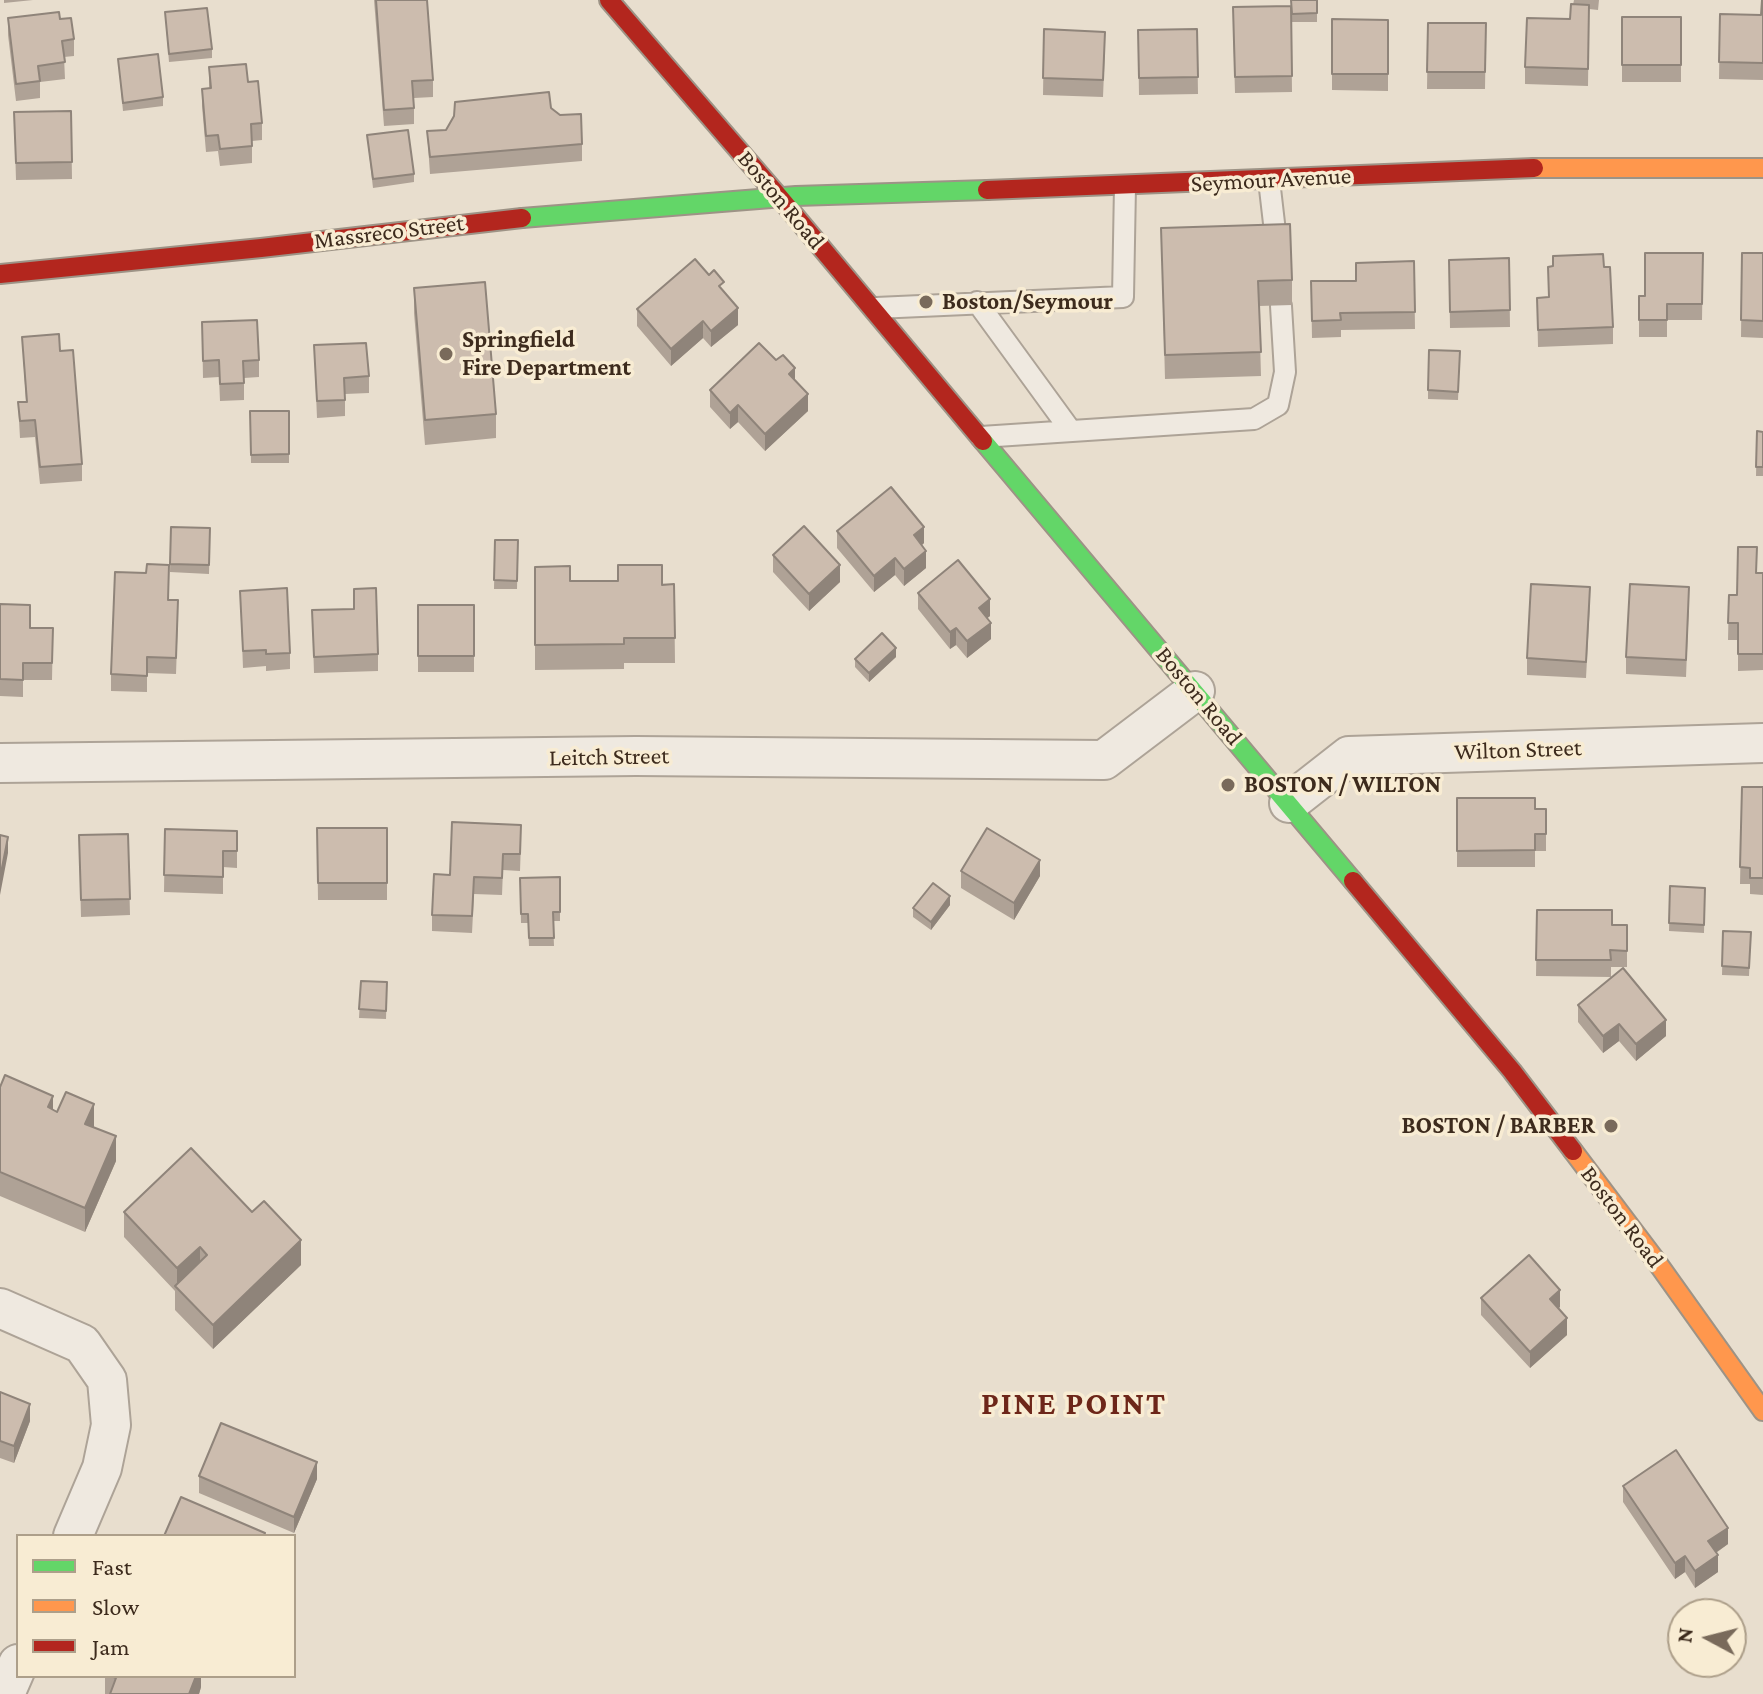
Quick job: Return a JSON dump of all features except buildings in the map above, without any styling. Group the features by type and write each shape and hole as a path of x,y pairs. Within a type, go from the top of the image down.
{"main road":[{"name":"Boston Road","path":"609,0 779,197 1512,1071 1758,1391"},
{"name":"Seymour Avenue","path":"779,197 1125,186 1515,168 1763,168"},
{"name":"Massreco Street","path":"0,274 261,248 468,222 779,197"}],"street":[{"name":"Leitch Street","path":"0,763 636,756 1104,760 1195,691"},
{"name":"Wilton Street","path":"1289,803 1349,756 1763,743"},
{"path":"0,1308 82,1344 107,1380 111,1425 102,1468 74,1534"},
{"path":"5,1694 16,1669"}],"lane":[{"path":"1269,180 1277,249"},
{"path":"872,309 1123,297 1125,186"},
{"path":"977,302 1071,431"},
{"path":"981,437 1254,419 1278,405 1285,372 1281,306"}],"traffic: fast":[{"path":"522,218 796,196 987,190"},
{"path":"983,441 1353,881"}],"traffic: slow":[{"path":"1534,168 1763,168"},
{"path":"1573,1151 1763,1411"}],"traffic: jam":[{"path":"609,0 983,441"},
{"path":"987,190 1534,168"},
{"path":"0,274 522,218"},
{"path":"1353,881 1512,1071 1573,1151"}],"place":[{"name":"Boston/Seymour","path":"926,302"},
{"name":"Springfield Fire Department","path":"446,354"},
{"name":"BOSTON / WILTON","path":"1228,785"},
{"name":"BOSTON / BARBER","path":"1611,1126"}],"district":[{"name":"PINE POINT","path":"1074,1404"}]}
